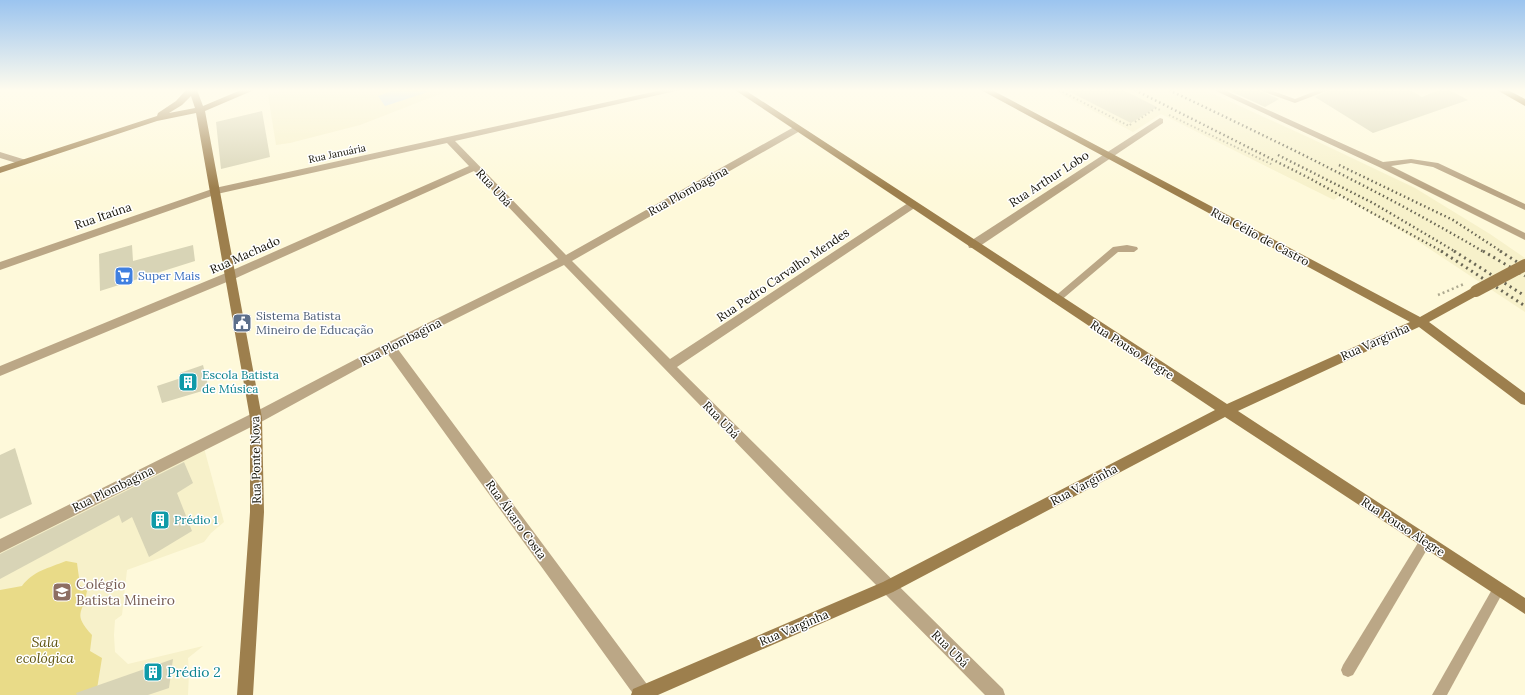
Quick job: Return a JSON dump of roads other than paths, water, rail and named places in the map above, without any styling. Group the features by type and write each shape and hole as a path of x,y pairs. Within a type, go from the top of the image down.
{"street":[{"path":"0,170 144,122"},
{"name":"Rua Ponte Nova","path":"202,122 256,418 257,512 246,695"},
{"name":"Rua Januária","path":"215,191 529,122"},
{"name":"Rua Pouso Alegre","path":"787,122 1525,608"},
{"name":"Rua Célio de Castro","path":"1045,122 1420,322 1525,400"},
{"name":"Rua Arthur Lobo","path":"973,245 1158,122"},
{"name":"Rua Plombagina","path":"0,546 256,418 389,347 564,261 797,129"},
{"name":"Rua Ubá","path":"449,140 564,261 751,451 997,695"},
{"path":"0,155 23,162"},
{"name":"Rua Machado","path":"0,371 230,276 475,167"},
{"name":"Rua Itaúna","path":"0,266 215,191"},
{"name":"Rua Pedro Carvalho Mendes","path":"669,366 912,205"},
{"name":"Rua Varginha","path":"641,694 888,587 1225,411 1420,322 1525,265"},
{"name":"Rua Álvaro Costa","path":"389,347 641,694"}],"lane":[{"path":"1288,122 1382,165 1525,237"},
{"path":"1382,165 1411,161 1435,165 1525,207"},
{"path":"1056,300 1116,249 1134,249"},
{"path":"1348,670 1425,542"},
{"path":"1439,695 1498,590"}],"railway":[{"path":"1199,122 1309,178 1443,252"},
{"path":"1236,122 1368,188 1484,252"},
{"path":"1278,155 1373,203 1456,252"},
{"path":"1339,165 1453,220 1502,252"},
{"path":"1441,251 1525,306"},
{"path":"1454,251 1525,296"},
{"path":"1483,251 1525,276"},
{"path":"1500,251 1525,267"}],"place":[{"name":"Super Mais","path":"124,276"},
{"name":"Sistema Batista Mineiro de Educação","path":"242,323"},
{"name":"Escola Batista de Música","path":"188,382"},
{"name":"Prédio 1","path":"160,520"},
{"name":"Colégio Batista Mineiro","path":"62,592"},
{"name":"Prédio 2","path":"153,672"}],"park label":[{"name":"Sala ecológica","path":"45,650"}]}
